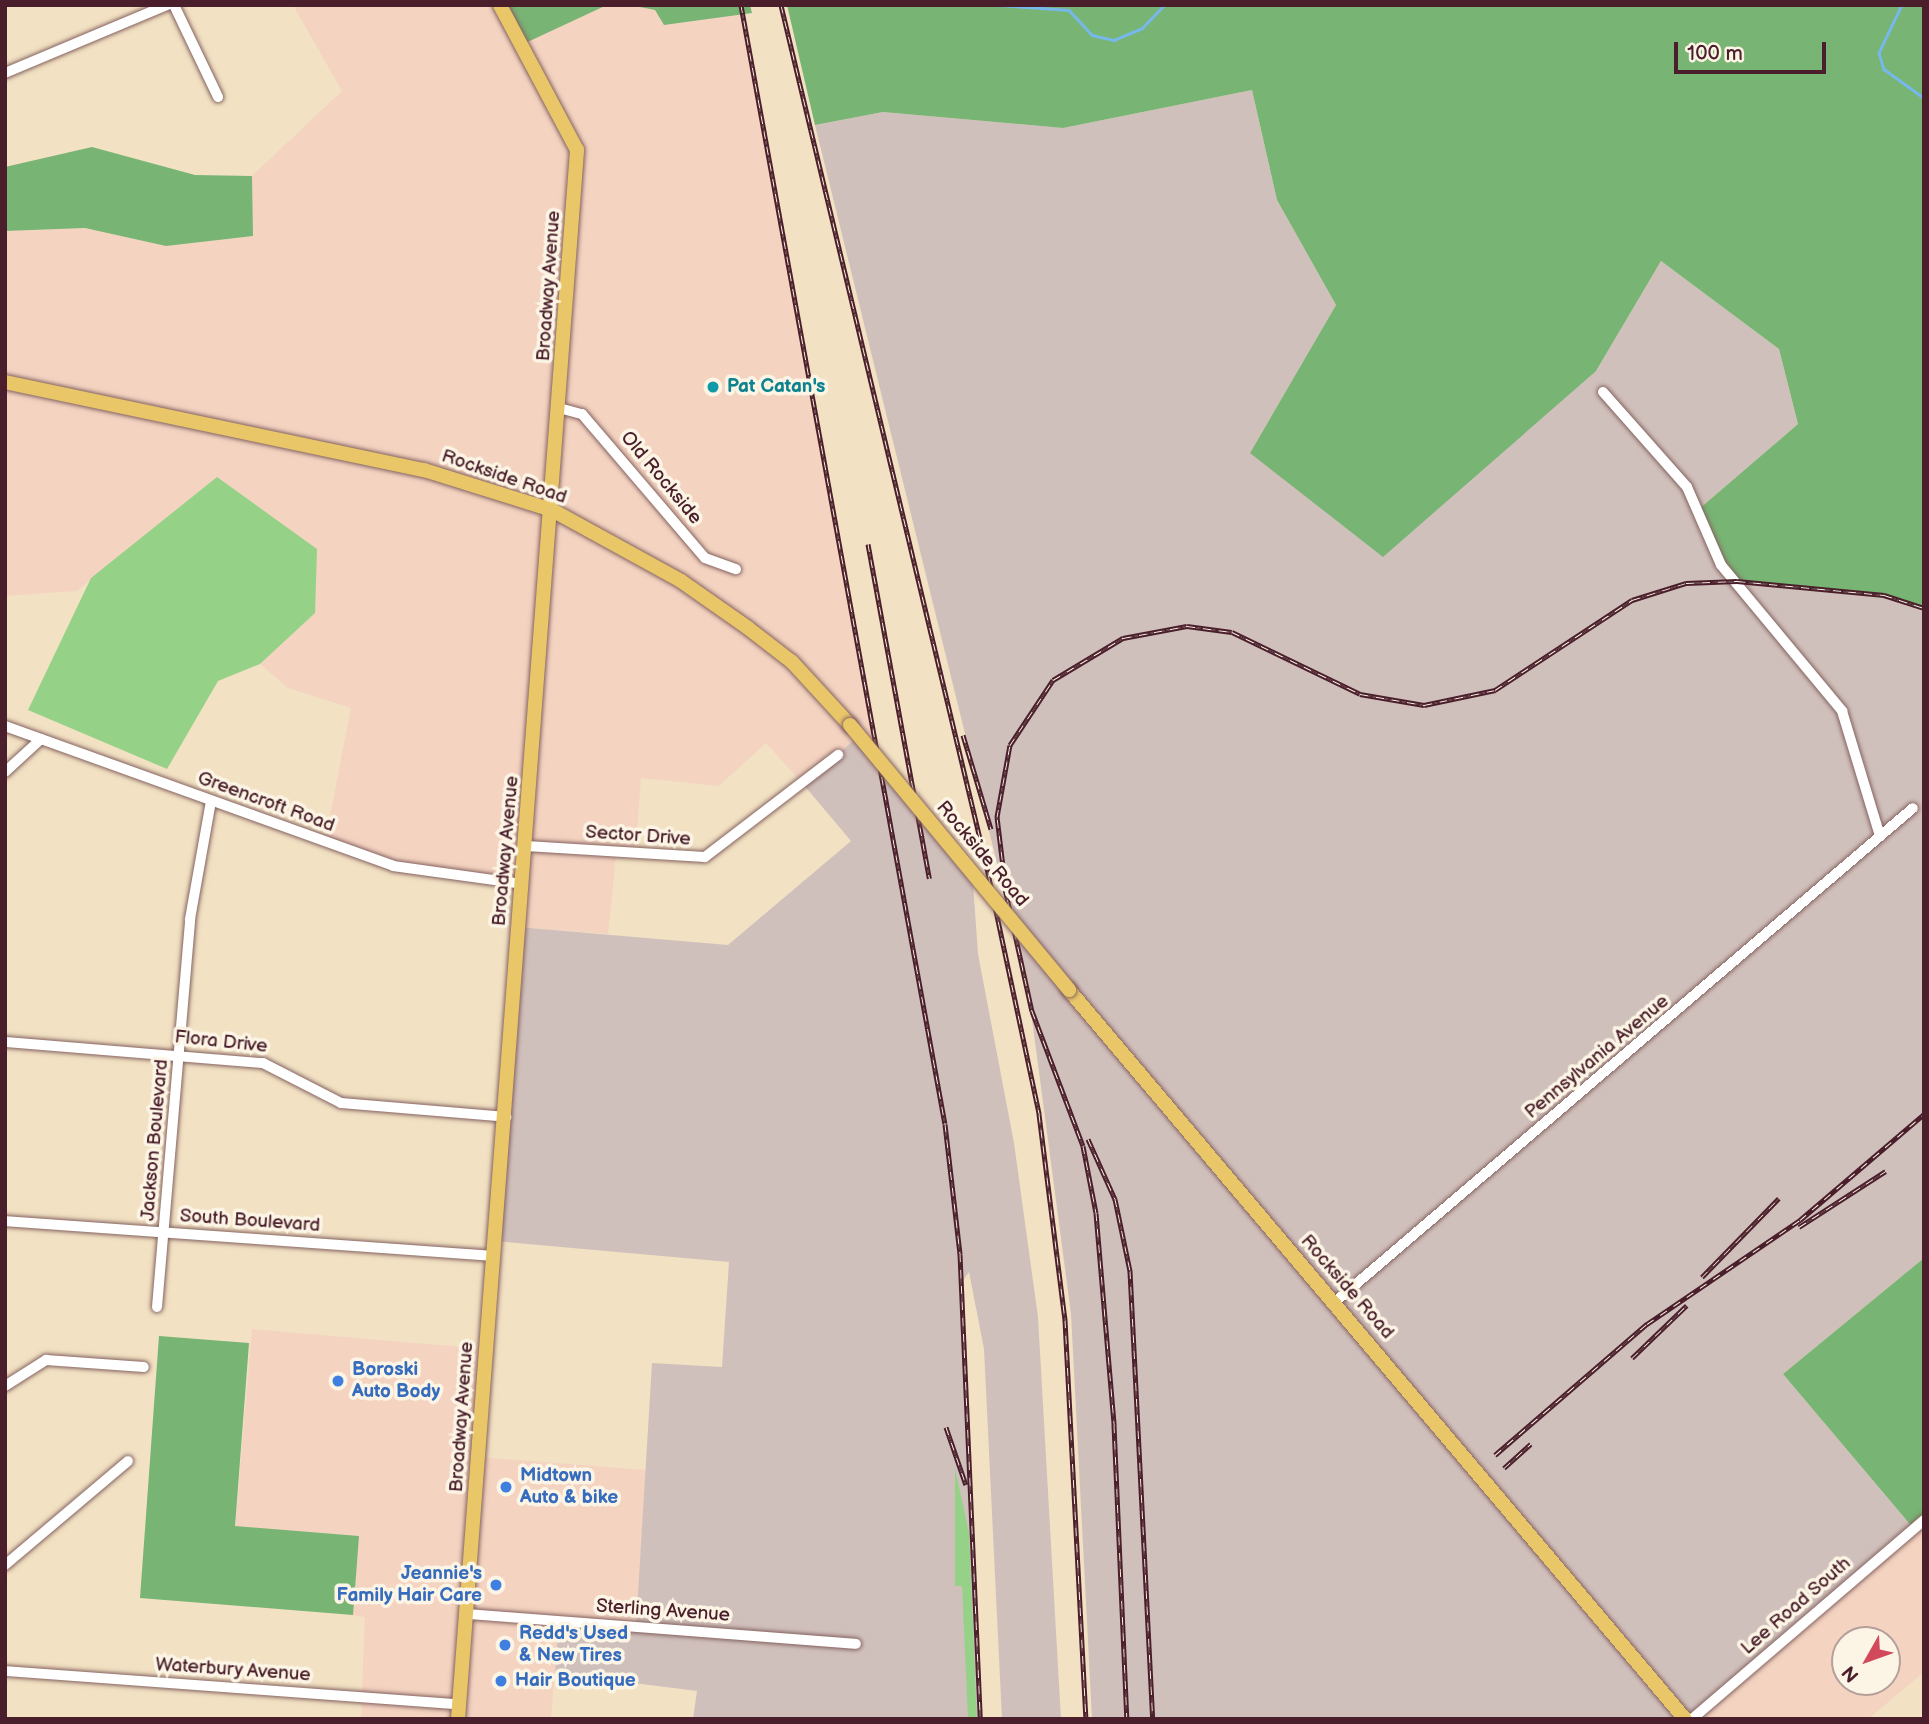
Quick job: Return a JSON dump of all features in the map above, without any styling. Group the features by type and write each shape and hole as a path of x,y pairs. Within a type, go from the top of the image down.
{"main road":[{"name":"Broadway Avenue","path":"458,1712 506,1117 577,150 500,5"},
{"name":"Rockside Road","path":"5,382 424,470 552,510 681,580 792,662 850,725 1069,990 1685,1719"}],"street":[{"path":"5,73 167,5"},
{"path":"174,5 218,97"},
{"path":"1603,392 1687,487 1721,565 1842,711 1880,836"},
{"name":"Old Rockside","path":"559,408 582,414 705,558 736,569"},
{"name":"Greencroft Road","path":"5,726 393,866 522,884"},
{"path":"5,772 41,739"},
{"name":"Sector Drive","path":"526,846 705,858 838,755"},
{"name":"Jackson Boulevard","path":"157,1307 190,919 211,801"},
{"name":"Pennsylvania Avenue","path":"1335,1302 1913,808"},
{"name":"Flora Drive","path":"5,1042 179,1055 275,1066 341,1103 506,1117"},
{"name":"South Boulevard","path":"5,1221 493,1256"},
{"path":"5,1386 46,1360 144,1367"},
{"path":"5,1564 128,1461"},
{"name":"Lee Road South","path":"1692,1719 1924,1520"},
{"name":"Sterling Avenue","path":"468,1614 856,1644"},
{"name":"Waterbury Avenue","path":"5,1671 458,1712"}],"shaded area":[{"path":"293,5 742,5 876,752 803,784 766,743 719,786 641,778 635,855 616,854 608,934 518,927 521,884 434,876 325,842 351,708 288,688 260,664 315,613 217,477 77,591 5,596 5,231 85,228 166,246 253,236 252,176 342,91"},
{"path":"1252,90 1277,200 1336,305 1250,453 1596,371 1661,261 1779,349 1798,424 1699,509 1769,584 1884,595 1924,608 1924,1258 1783,1374 1914,1529 1692,1719 1092,1719 1071,1314 1028,989 815,125 883,112 1063,128"},
{"path":"859,736 973,883 978,954 1014,1143 1038,1317 1061,1719 1002,1719 984,1349 969,1272 962,1282 980,1719 693,1719 697,1691 555,1673 559,1621 636,1626 652,1363 722,1367 729,1262 495,1241 518,927 728,945 851,841 803,784"},
{"path":"252,1329 486,1349 479,1457 646,1470 636,1627 559,1621 551,1719 361,1719 365,1617 353,1615 358,1536 235,1527"},
{"path":"1924,1520 1924,1672 1901,1691 1901,1626 1831,1626 1831,1696 1895,1696 1868,1719 1691,1719"}],"green space":[{"path":"511,5 607,5 521,45 502,10"},
{"path":"630,5 750,5 752,13 664,25 655,10"},
{"path":"787,5 1924,5 1924,608 1884,595 1737,581 1721,565 1699,509 1798,424 1779,349 1661,261 1596,371 1383,557 1250,453 1336,305 1277,200 1252,90 1063,128 883,112 815,125"},
{"path":"92,147 195,175 252,176 253,236 166,246 85,228 5,231 5,167"},
{"path":"217,477 317,549 315,613 260,664 218,681 167,769 28,710 91,578"},
{"path":"1924,1258 1924,1520 1914,1529 1783,1374"},
{"path":"159,1336 249,1343 235,1526 359,1536 353,1615 140,1598"},
{"path":"955,1468 969,1533 977,1719 968,1719 962,1586 955,1586"}],"waterway":[{"path":"999,5 1069,10 1092,35 1114,40 1142,28 1164,5"},
{"path":"1902,5 1879,53 1884,69 1924,98"}],"railway":[{"path":"741,5 945,1124 960,1254 980,1719"},
{"path":"781,5 985,859 1039,1114 1065,1320 1086,1719"},
{"path":"868,544 929,878"},
{"path":"1006,891 997,817 1010,745 1053,680 1123,638 1187,626 1232,632 1360,694 1424,705 1495,690 1632,600 1686,583 1737,581 1884,595 1924,608"},
{"path":"963,735 991,829"},
{"path":"1004,884 1032,1011 1083,1146 1096,1213 1114,1425 1127,1719"},
{"path":"1495,1455 1647,1324 1800,1220 1924,1114"},
{"path":"1088,1139 1115,1199 1130,1271 1153,1719"},
{"path":"1799,1227 1886,1171"},
{"path":"1702,1277 1779,1198"},
{"path":"1632,1358 1687,1305"},
{"path":"946,1427 966,1485"},
{"path":"1504,1468 1531,1444"}],"place":[{"name":"Pat Catan's","path":"713,387"},
{"name":"Boroski Auto Body","path":"338,1381"},
{"name":"Midtown Auto & bike","path":"506,1487"},
{"name":"Jeannie's Family Hair Care","path":"496,1585"},
{"name":"Redd's Used & New Tires","path":"505,1645"},
{"name":"Hair Boutique","path":"501,1681"}]}
